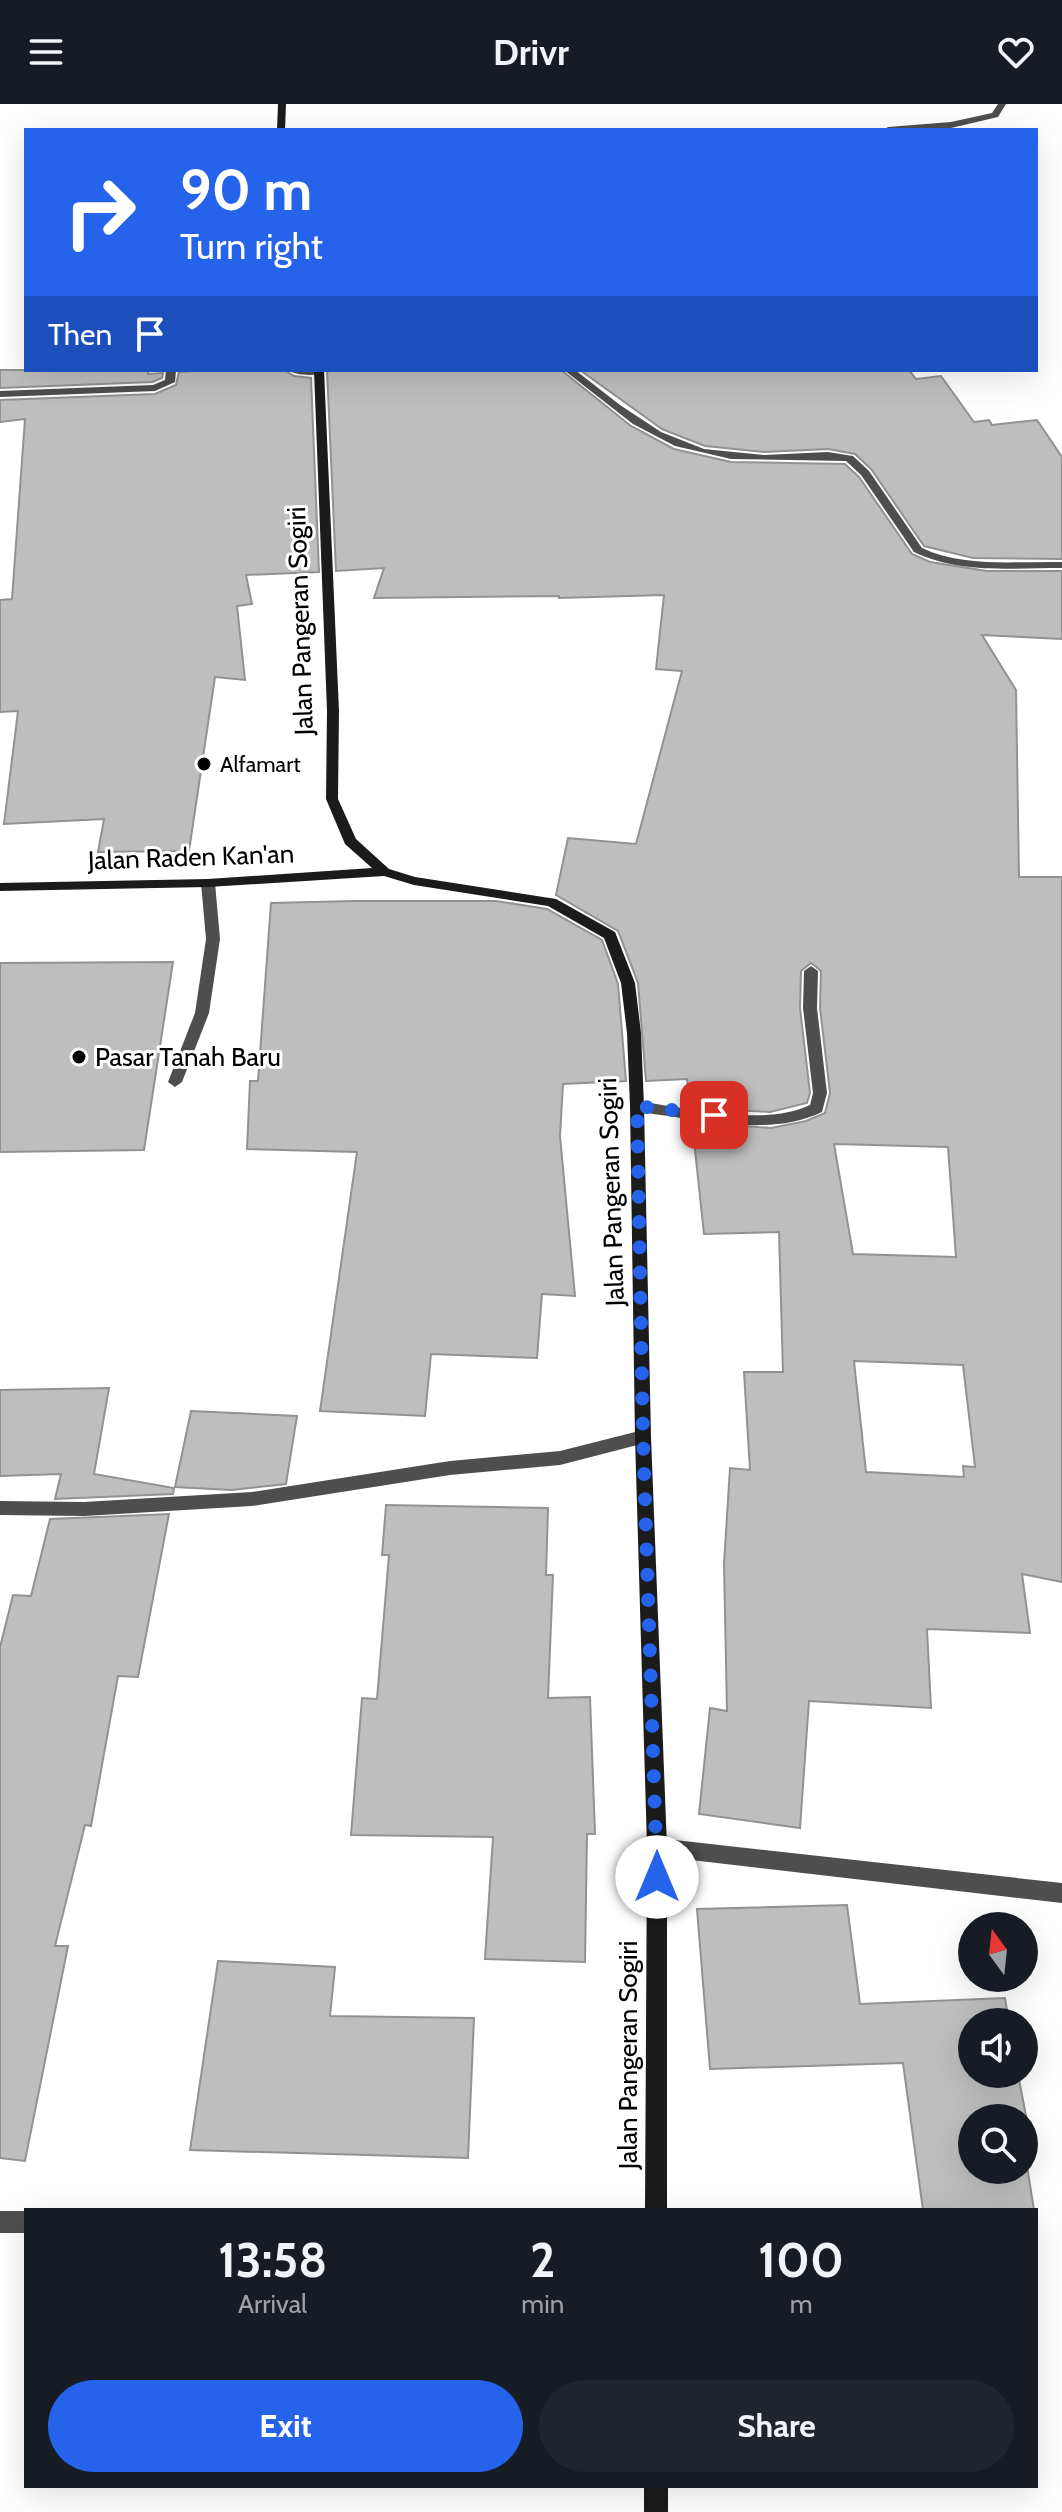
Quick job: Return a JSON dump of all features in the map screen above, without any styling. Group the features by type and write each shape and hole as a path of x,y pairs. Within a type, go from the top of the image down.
{"street":[{"path":"281,128 282,104"},
{"path":"913,128 951,125 995,115 1002,104"},
{"path":"0,394 155,388 170,382 171,372"},
{"name":"Jalan Pangeran Sogiri","path":"319,372 333,711 332,799 350,841 384,872 414,881 551,902 610,935 628,983 637,1106 643,1437 657,1847 656,2208"},
{"path":"572,372 659,438 689,449 726,456 849,458 858,464 918,550 928,557 961,562 1062,565"},
{"name":"Jalan Raden Kan'an","path":"0,887 208,883 384,872"},
{"path":"175,1082 202,1013 213,939 208,883"},
{"path":"637,1106 766,1121 806,1116 817,1108 820,1093 810,1008 811,971"},
{"path":"0,1508 84,1509 252,1499 450,1468 560,1458 643,1437"},
{"path":"657,1847 1062,1893"},
{"path":"0,2222 24,2222"},
{"path":"656,2488 656,2512"}],"building":[{"path":"0,370 163,373 162,378 152,382 0,388"},
{"path":"179,372 287,372 311,378 319,572 246,575 252,604 237,606 245,680 215,677 189,851 98,852 104,819 4,824 18,711 0,712 0,600 12,599 25,419 0,422 0,400 155,394 176,385"},
{"path":"327,372 564,372 631,426 674,449 731,462 845,464 859,477 912,554 930,562 987,571 1062,571 1062,639 982,635 1016,690 1019,877 1062,877 1062,1582 1022,1574 1030,1633 927,1629 931,1708 809,1701 800,1828 699,1814 710,1708 727,1711 724,1564 730,1468 750,1470 744,1372 783,1372 779,1232 704,1234 692,1122 771,1128 806,1121 825,1113 830,1093 820,1008 821,971 811,963 801,971 800,1008 810,1093 807,1103 770,1112 702,1108 690,1106 687,1079 646,1081 638,983 618,931 556,895 568,838 636,844 682,671 656,669 664,595 374,598 384,568 336,571","holes":["834,1144 948,1147 956,1257 853,1254","854,1361 963,1365 975,1467 963,1466 964,1477 866,1472"]},
{"path":"583,372 911,372 916,379 941,376 974,422 989,420 992,425 1037,420 1062,457 1062,559 973,558 924,546 871,469 855,454 828,449 764,452 705,446 662,429"},
{"path":"496,901 547,909 602,940 618,984 626,1081 563,1084 560,1136 575,1296 542,1294 537,1358 431,1354 425,1416 320,1411 357,1152 247,1149 250,1081 258,1081 271,903"},
{"name":"Pasar Tanah Baru","path":"173,962 144,1150 0,1152 0,963"},
{"path":"109,1388 94,1474 174,1488 173,1494 55,1499 61,1474 0,1476 0,1390"},
{"path":"191,1411 297,1416 286,1484 232,1490 175,1487"},
{"path":"386,1505 548,1508 546,1575 553,1575 548,1698 590,1697 595,1834 587,1834 585,1962 485,1959 493,1837 351,1835 362,1698 377,1699 389,1555 382,1555"},
{"path":"169,1514 138,1677 118,1676 91,1826 85,1825 55,1946 68,1946 25,2161 0,2158 0,1647 13,1595 31,1596 50,1519"},
{"path":"847,1905 860,2004 1005,1998 1007,2008 958,2008 958,2088 1021,2088 1024,2104 958,2104 958,2184 1030,2184 1034,2208 923,2208 903,2063 710,2069 697,1909"},
{"path":"218,1961 335,1967 330,2016 474,2018 468,2158 190,2150"}],"place":[{"name":"Alfamart","path":"204,764"},
{"name":"Pasar Tanah Baru","path":"79,1057"}],"route":[{"path":"657,1877 643,1437 637,1106 714,1115"}]}
